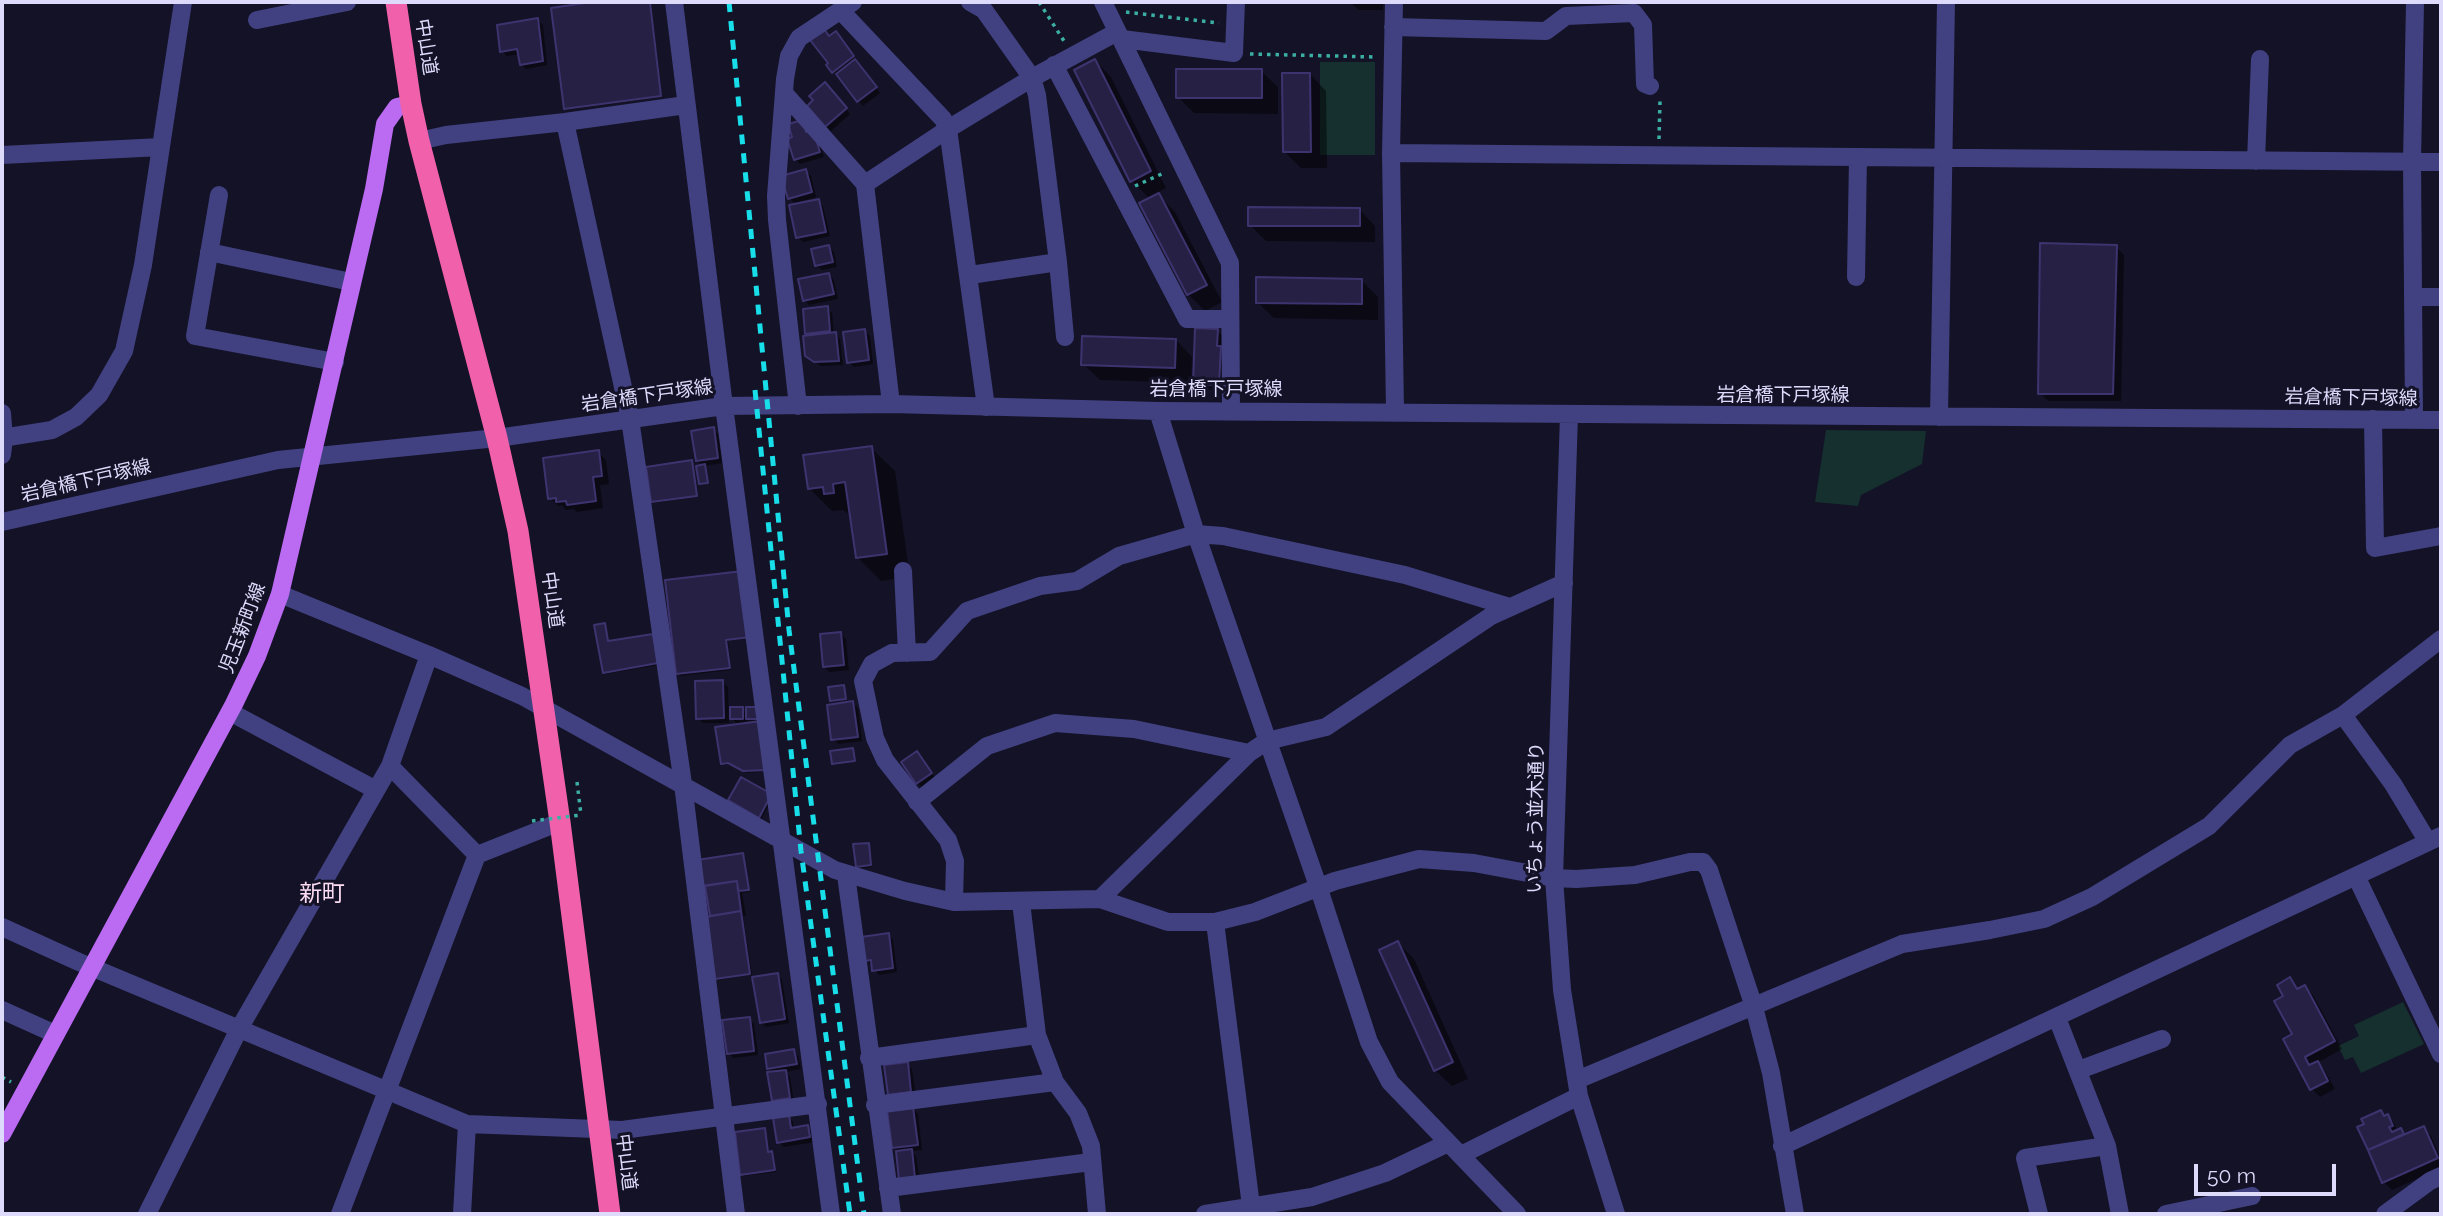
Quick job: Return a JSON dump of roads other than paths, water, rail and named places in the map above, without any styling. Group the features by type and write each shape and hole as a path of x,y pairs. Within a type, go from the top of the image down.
{"highway":[{"name":"中山道","path":"396,2 419,141 497,438 524,567 610,1214"}],"main road":[{"name":"児玉新町線","path":"2,1133 230,712 257,656 281,594 335,362 385,124 397,107 411,104"}],"street":[{"path":"2,413 2,444 52,430 76,416 99,395 124,351 143,265 183,2"},
{"path":"257,19 347,2"},
{"path":"674,2 724,406 831,1214"},
{"path":"970,2 984,10 1032,78 1037,95 1065,337"},
{"path":"865,184 1032,78 1073,55 1120,35 1234,53 1236,2"},
{"path":"1394,2 1391,153 1395,411"},
{"path":"1939,416 1946,2"},
{"path":"2414,420 2412,162 2415,2"},
{"path":"798,406 776,196 785,79 789,56 799,38 847,6 943,119 948,129 986,407"},
{"path":"1105,6 1230,263 1231,409"},
{"path":"1393,27 1546,31 1566,16 1634,13 1643,25 1645,84 1650,86"},
{"path":"2256,161 2260,59"},
{"path":"1055,65 1187,318 1229,319"},
{"path":"784,93 865,184 891,404"},
{"path":"419,141 446,135 686,105"},
{"path":"565,122 631,419 683,785 736,1214"},
{"path":"2,155 162,147"},
{"path":"1391,153 2441,162"},
{"path":"1856,277 1858,157"},
{"path":"219,195 195,335 335,362"},
{"path":"209,252 351,282"},
{"path":"970,275 1058,262"},
{"path":"2414,297 2441,297"},
{"name":"岩倉橋下戸塚線","path":"2,522 253,465 312,456 497,438 724,406 891,404 1158,411 1231,409 1569,415 2441,420"},
{"path":"1158,411 1196,534 1369,1042 1390,1082 1517,1214"},
{"name":"いちょう並木通り","path":"1569,415 1553,878 1562,989 1578,1088 1616,1214"},
{"path":"2373,419 2375,548 2441,536"},
{"path":"954,902 956,861 948,840 885,760 875,738 863,681 872,664 892,653 930,652 967,611 1040,586 1077,581 1119,556 1196,534 1223,536 1405,575 1510,607"},
{"path":"903,571 907,653"},
{"path":"1100,899 1249,753 1267,741 1326,727 1491,616 1564,583"},
{"path":"281,594 429,655 544,708 846,875 954,902 1100,899 1168,922 1215,922 1255,912 1318,887 1419,859 1474,863 1553,878 1576,879 1635,875 1690,862 1703,862 1709,870 1754,1007 1772,1073 1795,1214"},
{"path":"1461,1156 1578,1088 1754,1007 1902,944 2044,919 2092,897 2209,826 2290,745 2343,715 2441,639"},
{"path":"147,1214 239,1029 390,766 429,655"},
{"path":"230,712 376,790"},
{"path":"1782,1146 2435,839 2343,715"},
{"path":"917,803 987,746 1055,723 1134,729 1249,753"},
{"path":"390,766 477,855"},
{"path":"340,1214 477,855 560,822"},
{"path":"846,875 892,1214"},
{"path":"2356,876 2441,1054"},
{"path":"1021,902 1037,1035 1055,1082 1077,1113 1091,1146 1097,1214"},
{"path":"1215,922 1252,1210"},
{"path":"2,927 467,1125 622,1130 818,1104"},
{"path":"2,1010 55,1034"},
{"path":"2057,1018 2107,1146 2120,1214"},
{"path":"869,1058 1037,1035"},
{"path":"2079,1070 2162,1039"},
{"path":"876,1105 1055,1082"},
{"path":"462,1214 467,1125"},
{"path":"1205,1214 1252,1210 1312,1197 1385,1172 1448,1143"},
{"path":"2039,1214 2025,1158 2107,1146"},
{"path":"888,1188 1091,1162"},
{"path":"2385,1214 2441,1176"},
{"path":"2166,1214 2199,1211 2252,1196"}],"railway":[{"path":"729,2 789,630 864,1214"},
{"path":"755,390 801,851 850,1214"}],"district":[{"name":"新町","path":"322,894"}]}
